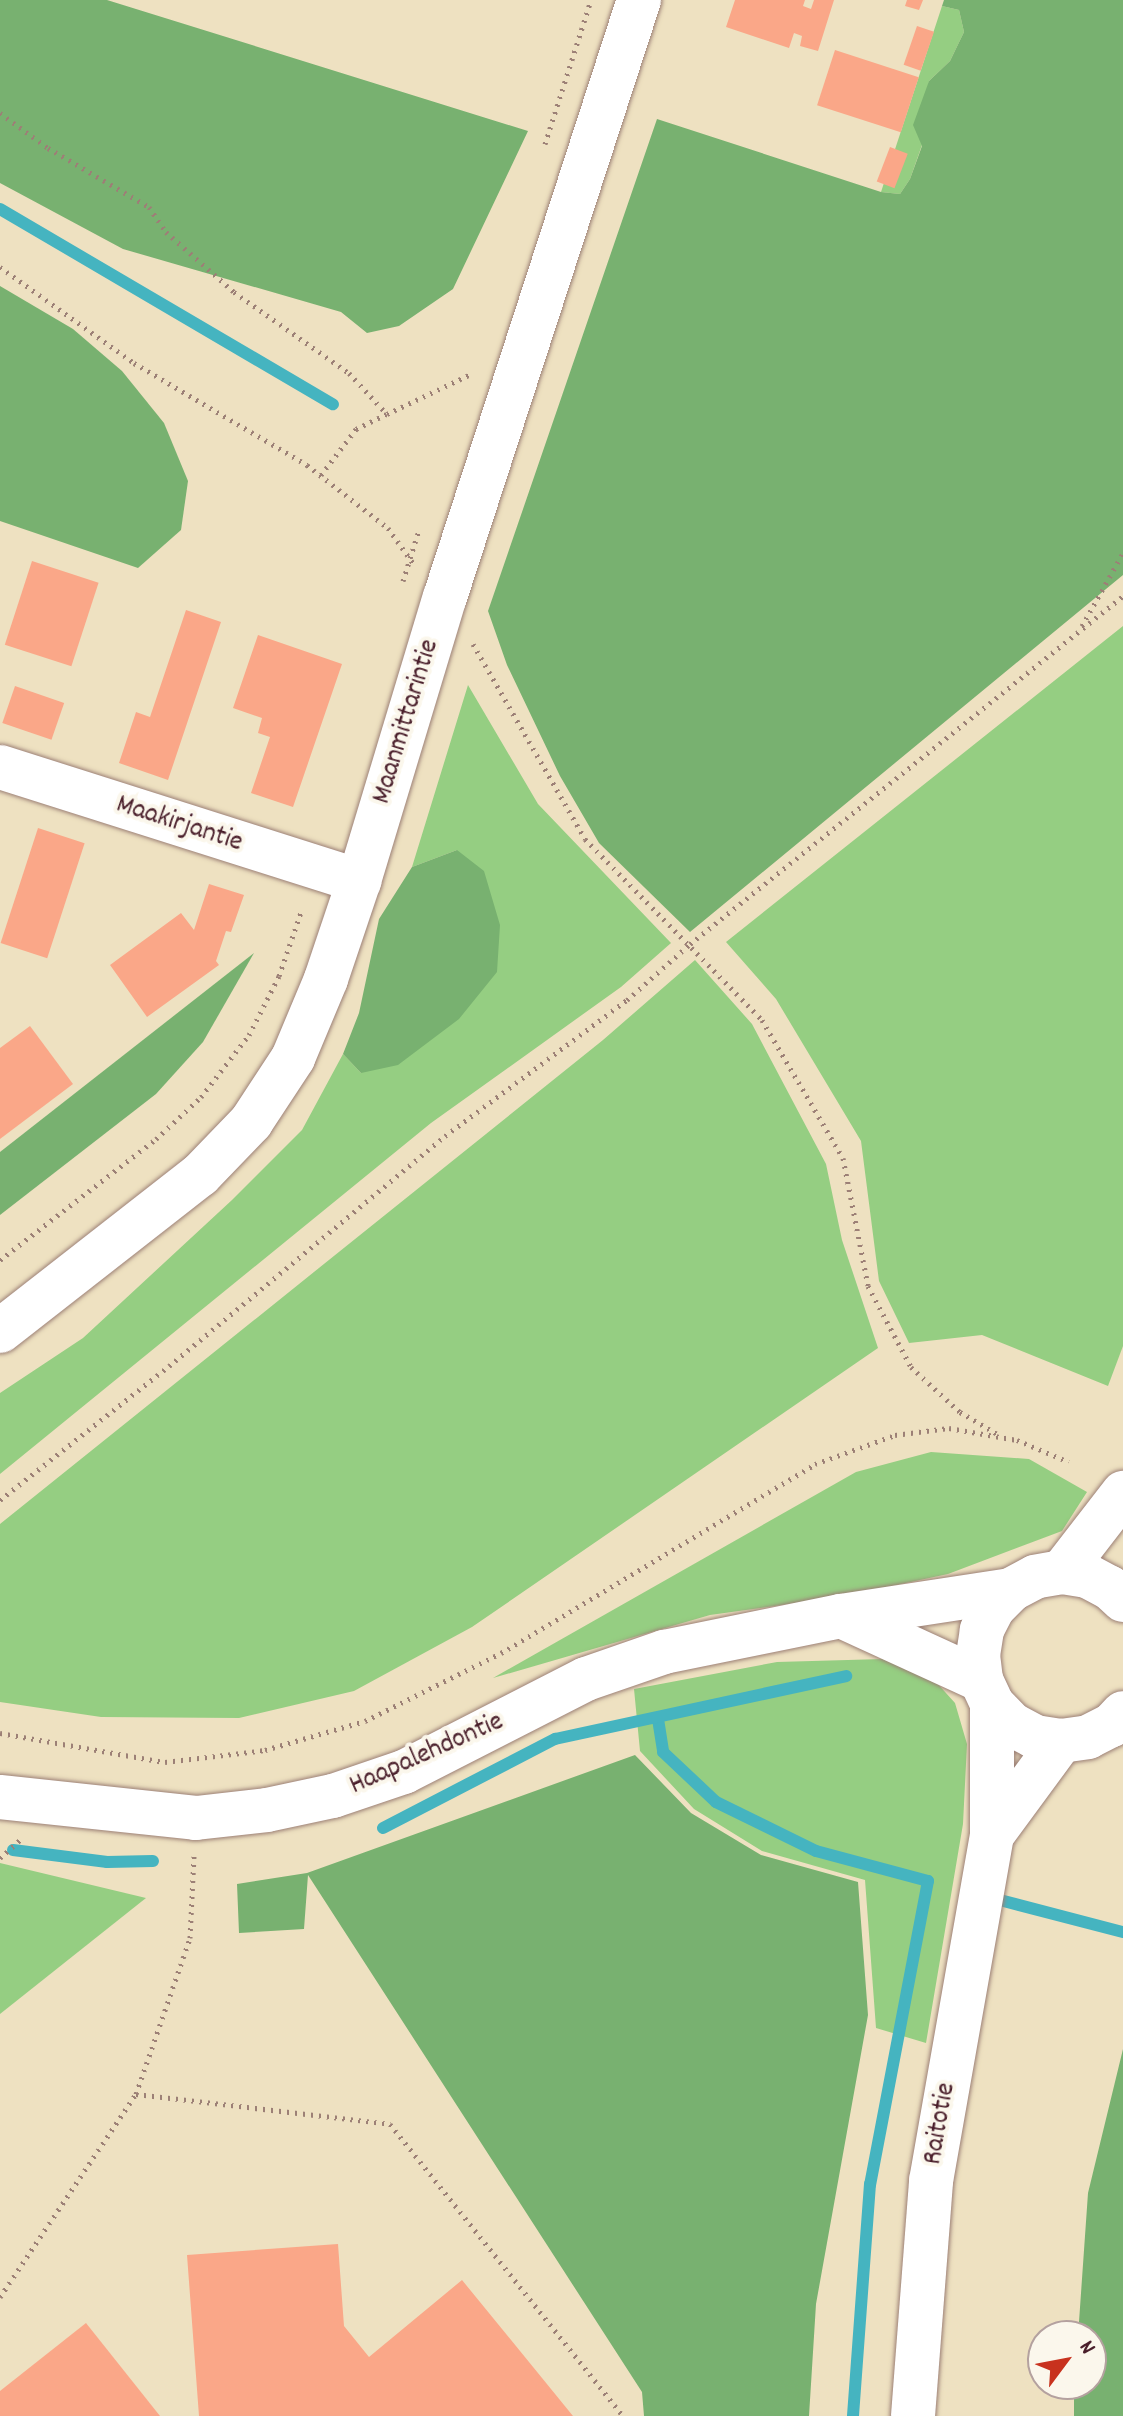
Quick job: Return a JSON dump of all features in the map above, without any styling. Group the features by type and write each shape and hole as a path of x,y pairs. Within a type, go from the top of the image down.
{"street":[{"name":"Maanmittarintie","path":"0,1331 200,1175 251,1122 293,1058 326,979 359,881 445,597 639,0"},
{"name":"Maakirjantie","path":"0,767 359,881"},
{"path":"1062,1572 1123,1493"},
{"path":"1011,1590 1035,1577 1062,1572 1087,1576 1110,1588 1123,1600"},
{"name":"Haapalehdontie","path":"0,1797 196,1818 267,1810 333,1796 404,1772 586,1679 664,1652 841,1616 1011,1590"},
{"name":"Raitotie","path":"913,2416 931,2181 992,1835 987,1692 978,1655 982,1630 993,1608 1011,1590"},
{"path":"841,1616 987,1692 1011,1724 1023,1730 1061,1741 1088,1737 1119,1721"},
{"name":"Raitotie","path":"992,1835 1061,1741"}],"path":[{"path":"543,150 591,0"},
{"path":"0,113 48,148 149,207 166,232 234,292 349,373 387,414"},
{"path":"0,267 134,363 321,475 388,528 410,559 445,597 585,839 762,1020 843,1158 868,1286 911,1367 960,1412 999,1435 1069,1462"},
{"path":"466,389 476,359"},
{"path":"321,475 356,429 471,374"},
{"path":"401,588 424,517"},
{"path":"1079,630 1123,553"},
{"path":"0,1500 169,1366 445,1136 627,1000 690,944 1123,596"},
{"path":"0,1260 156,1139 201,1097 249,1035 279,976 316,869"},
{"path":"0,1733 165,1762 265,1750 365,1721 501,1653 815,1464 895,1435 949,1428 999,1435"},
{"path":"0,2297 136,2094 190,1938 196,1818"},
{"path":"136,2094 390,2124 623,2416"}],"green space":[{"path":"0,0 107,0 528,131 453,289 399,326 367,333 341,312 123,249 0,183"},
{"path":"944,0 1123,0 1123,575 690,932 599,843 560,776 507,665 488,611 657,119 881,192 900,194 910,179 922,146 913,125 929,81 950,61 964,32 959,10 942,6"},
{"path":"942,6 959,10 964,32 950,61 929,81 922,145 910,179 900,194 881,192"},
{"path":"0,286 73,329 122,371 164,423 188,481 181,530 138,568 0,521"},
{"path":"1123,626 1123,1346 1108,1386 982,1335 909,1343 879,1281 861,1141 776,999 726,942"},
{"path":"468,685 538,804 671,943 621,987 431,1123 0,1474 0,1393 83,1338 232,1200 302,1130 343,1054 361,1073 457,850 412,867"},
{"path":"457,850 484,871 500,925 497,972 459,1019 398,1065 361,1073 343,1054 359,1013 379,919 412,867"},
{"path":"254,953 203,1042 156,1094 0,1215 0,1152"},
{"path":"695,960 752,1024 826,1164 842,1240 878,1348 472,1627 354,1691 239,1718 101,1717 0,1702 0,1524 603,1040"},
{"path":"931,1452 1029,1459 1087,1492 1062,1531 948,1574 845,1596 710,1615 493,1678 856,1472"},
{"path":"883,1659 927,1672 955,1703 967,1744 963,1824 926,2043 876,2028 865,1880 762,1851 694,1809 640,1751 634,1689 777,1662"},
{"path":"635,1755 691,1813 761,1855 858,1882 868,2015 816,2304 809,2416 644,2416 642,2392 308,1875 304,1929 239,1933 237,1884 307,1873"},
{"path":"0,1863 146,1898 0,2014"},
{"path":"1123,2049 1123,2416 1074,2416 1074,2400 1107,2400 1107,2320 1079,2320 1088,2193"}],"building":[{"path":"735,0 805,0 803,6 811,9 814,0 834,0 818,51 800,46 802,36 794,33 789,48 726,27"},
{"path":"907,0 923,0 919,10 905,6"},
{"path":"917,26 934,32 921,71 904,65"},
{"path":"835,50 919,77 901,132 817,105"},
{"path":"890,147 908,154 894,188 877,182"},
{"path":"32,561 99,583 71,666 5,645"},
{"path":"186,610 221,622 168,780 119,763 136,712 150,717"},
{"path":"258,635 342,664 293,807 251,793 270,737 258,733 262,718 233,708"},
{"path":"15,686 64,703 51,740 2,723"},
{"path":"38,828 85,843 47,958 1,943"},
{"path":"209,884 244,895 231,932 226,931 216,961 219,965 147,1017 110,965 181,913 194,930"},
{"path":"30,1026 73,1084 0,1139 0,1048"},
{"path":"338,2244 344,2326 369,2357 462,2280 573,2416 199,2416 187,2255"},
{"path":"86,2323 160,2416 0,2416 0,2391"}],"waterway":[{"path":"0,209 333,404"},
{"path":"383,1828 555,1739 846,1676"},
{"path":"658,1719 663,1752 716,1802 816,1851 928,1881 870,2184 853,2416"},
{"path":"13,1850 107,1862 153,1861"},
{"path":"996,1899 1123,1932"}]}
